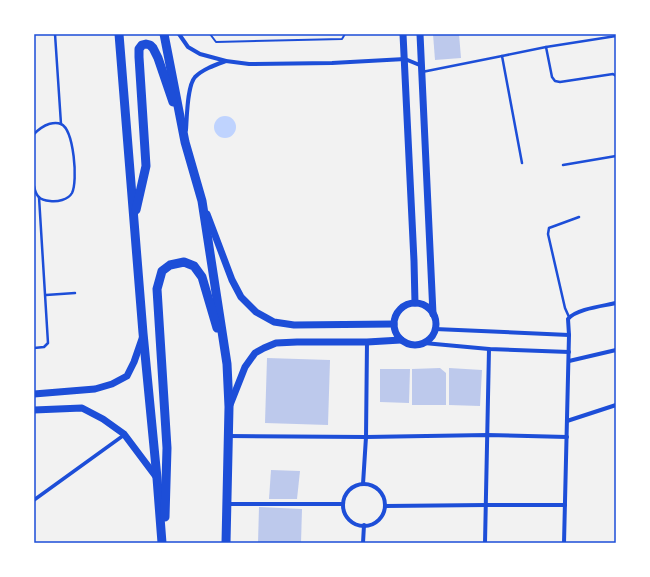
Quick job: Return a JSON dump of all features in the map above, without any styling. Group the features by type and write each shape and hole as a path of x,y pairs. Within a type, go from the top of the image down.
{"highway":[{"path":"119,34 143,334 163,543"},
{"path":"164,34 185,142 202,201 227,364 229,407 226,543"},
{"path":"134,220 146,166 139,57 139,49 142,45 150,45 158,58 165,82 181,124"},
{"path":"163,543 167,448 157,289 162,271 170,265 184,262 194,266 202,277 227,364"}],"street":[{"path":"179,34 188,47 200,54 226,61 249,64 278,64 405,59 422,69"},
{"path":"403,34 414,253 415,303"},
{"path":"420,34 433,314 436,324 433,335 424,343 418,345 412,345 401,340 394,330 395,318 398,312 402,307 408,304 415,303 425,306 433,314"},
{"path":"185,142 190,88 194,78 201,72 226,61"},
{"path":"202,201 232,280 241,297 256,312 274,322 294,325 394,324"},
{"path":"564,543 569,361 568,319 571,315 578,312 616,303"},
{"path":"435,329 569,335"},
{"path":"34,394 95,389 112,384 127,376 134,362 143,334"},
{"path":"229,407 246,367 255,353 276,343 401,340"},
{"path":"363,484 366,437 367,342"},
{"path":"424,343 489,349 569,352"},
{"path":"485,543 489,349"},
{"path":"569,361 616,350"},
{"path":"567,421 616,405"},
{"path":"34,410 82,408 104,419 124,434 157,478"},
{"path":"34,500 124,434"},
{"path":"228,436 366,437 487,435 567,437"},
{"path":"363,484 376,488 381,493 385,506 384,512 380,518 375,523 368,525 356,524 350,520 346,516 343,504 347,492 357,485 363,484"},
{"path":"226,504 343,504"},
{"path":"385,506 565,505"},
{"path":"363,543 364,525"}],"lane":[{"path":"55,34 61,124"},
{"path":"422,69 616,36"},
{"path":"546,47 552,77 555,81 560,82 613,74 616,76"},
{"path":"502,56 522,162"},
{"path":"34,134 39,129 54,122 61,124 67,131 70,137 75,184 71,194 65,199 54,202 42,200 35,195 34,186"},
{"path":"563,165 616,156"},
{"path":"34,348 44,347 48,343 39,197"},
{"path":"569,317 565,308 548,234 550,228 579,217"},
{"path":"46,295 76,293"}],"path":[{"path":"210,34 216,42 342,39 345,34"}],"water":[{"path":"225,116 233,119 236,127 233,135 225,138 217,135 214,127 217,119"}],"building":[{"path":"433,34 459,34 461,58 435,60"},
{"path":"267,358 330,360 328,425 265,423"},
{"path":"440,368 446,373 446,405 412,405 412,369"},
{"path":"449,368 482,370 480,406 449,405"},
{"path":"380,369 410,369 409,403 380,402"},
{"path":"271,470 300,471 297,499 269,499"},
{"path":"259,507 302,509 301,543 258,543"}]}
